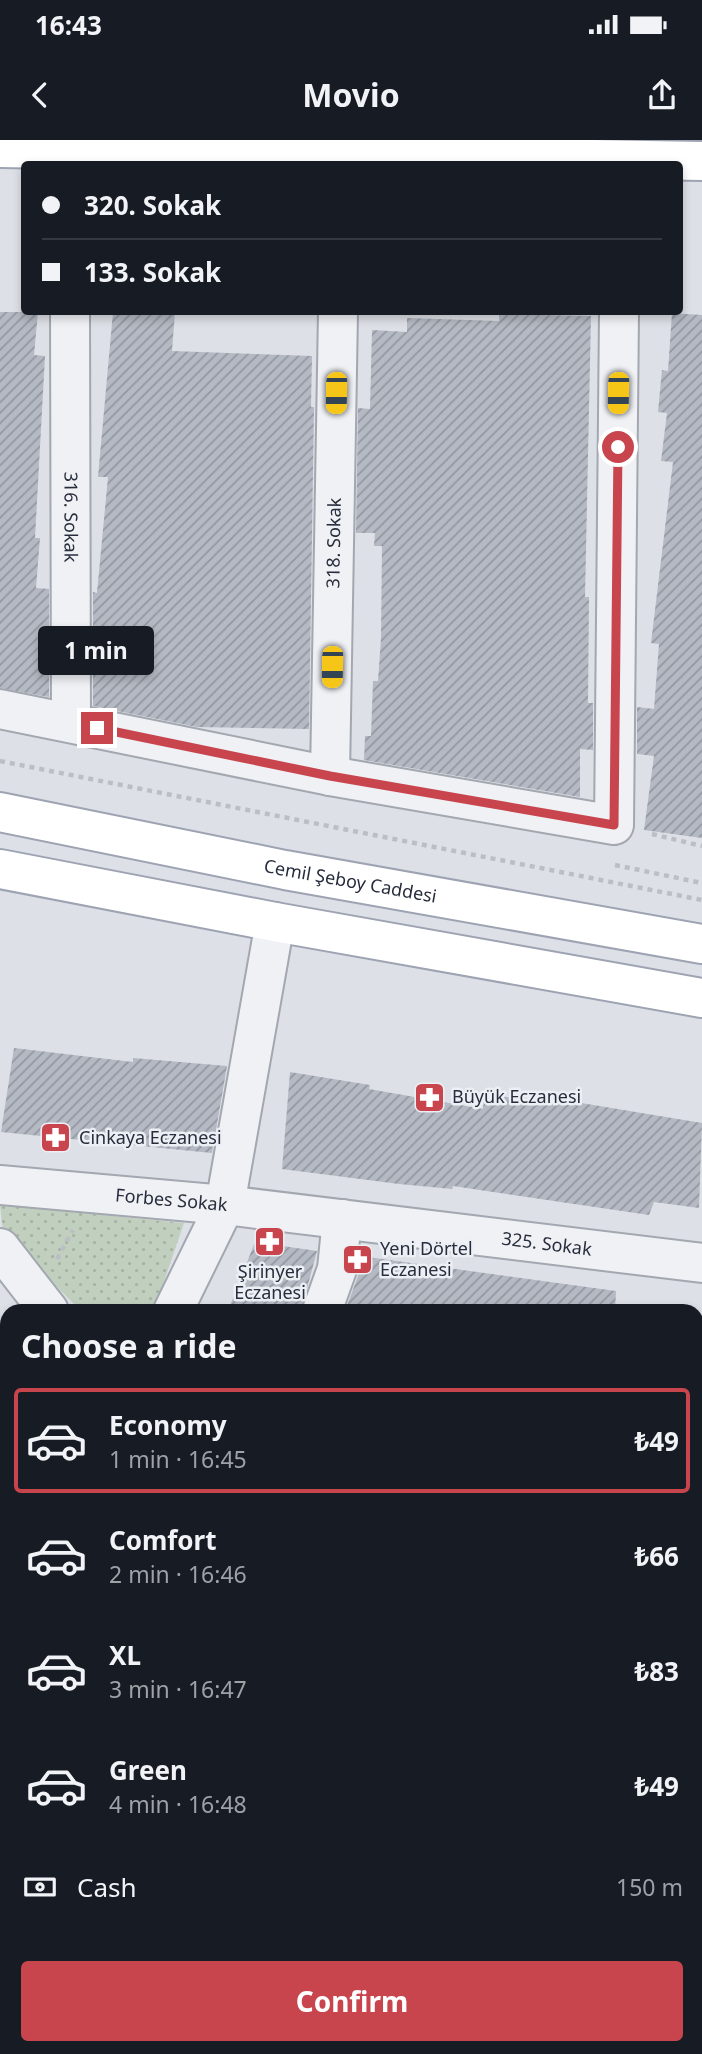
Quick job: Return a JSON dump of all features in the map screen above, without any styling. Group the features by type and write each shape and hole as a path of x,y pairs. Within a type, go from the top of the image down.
{"main road":[{"path":"0,148 70,152 621,155 702,161"},
{"name":"Cemil Şeboy Caddesi","path":"0,812 285,870 702,944"},
{"path":"0,869 275,922 702,998"}],"street":[{"name":"316. Sokak","path":"70,315 71,722"},
{"name":"318. Sokak","path":"330,776 338,315"},
{"path":"0,709 330,776 614,825 619,315"},
{"path":"225,1205 275,922"},
{"name":"Forbes Sokak","path":"0,1185 225,1205 176,1304"},
{"name":"325. Sokak","path":"225,1205 702,1263"},
{"path":"324,1304 337,1269 342,1219"},
{"path":"0,1248 43,1303"}],"path":[{"path":"0,761 702,900"},
{"path":"285,870 315,823 330,776"},
{"path":"614,825 702,846"},
{"path":"43,1303 95,1193"}],"green space":[{"path":"0,1205 184,1223 156,1304 74,1304 3,1233"}],"building":[{"path":"0,312 21,312 21,315 38,315 34,355 45,356 35,538 40,538 36,588 49,589 49,697 0,688"},
{"path":"113,315 175,315 172,351 312,356 311,407 314,407 309,729 197,727 93,706 93,592 97,593 108,477 98,477"},
{"path":"499,315 591,316 585,597 589,597 588,703 593,703 593,750 580,749 580,797 364,760 365,736 371,736 373,681 378,681 381,639 382,546 374,546 375,533 356,533 358,408 370,409 372,330 407,332 407,318 499,321"},
{"path":"672,315 702,315 702,838 644,830 654,756 637,754 637,707 654,709 659,644 651,643 673,462 661,461 667,413 658,412 662,370 668,371"},
{"path":"14,1048 133,1062 133,1058 227,1066 212,1153 1,1132"},
{"path":"290,1072 370,1085 369,1089 483,1109 485,1094 544,1102 545,1097 702,1123 699,1208 654,1202 649,1215 453,1186 452,1189 399,1184 282,1169"},
{"path":"255,1242 317,1251 303,1304 231,1304"},
{"path":"360,1256 616,1291 615,1304 348,1304 358,1276"}],"place":[{"name":"Büyük Eczanesi","path":"429,1097"},
{"name":"Cinkaya Eczanesi","path":"56,1138"},
{"name":"Şirinyer Eczanesi","path":"270,1241"},
{"name":"Yeni Dörtel Eczanesi","path":"357,1259"}],"route":[{"path":"97,728 330,776 614,825 618,447"}]}
